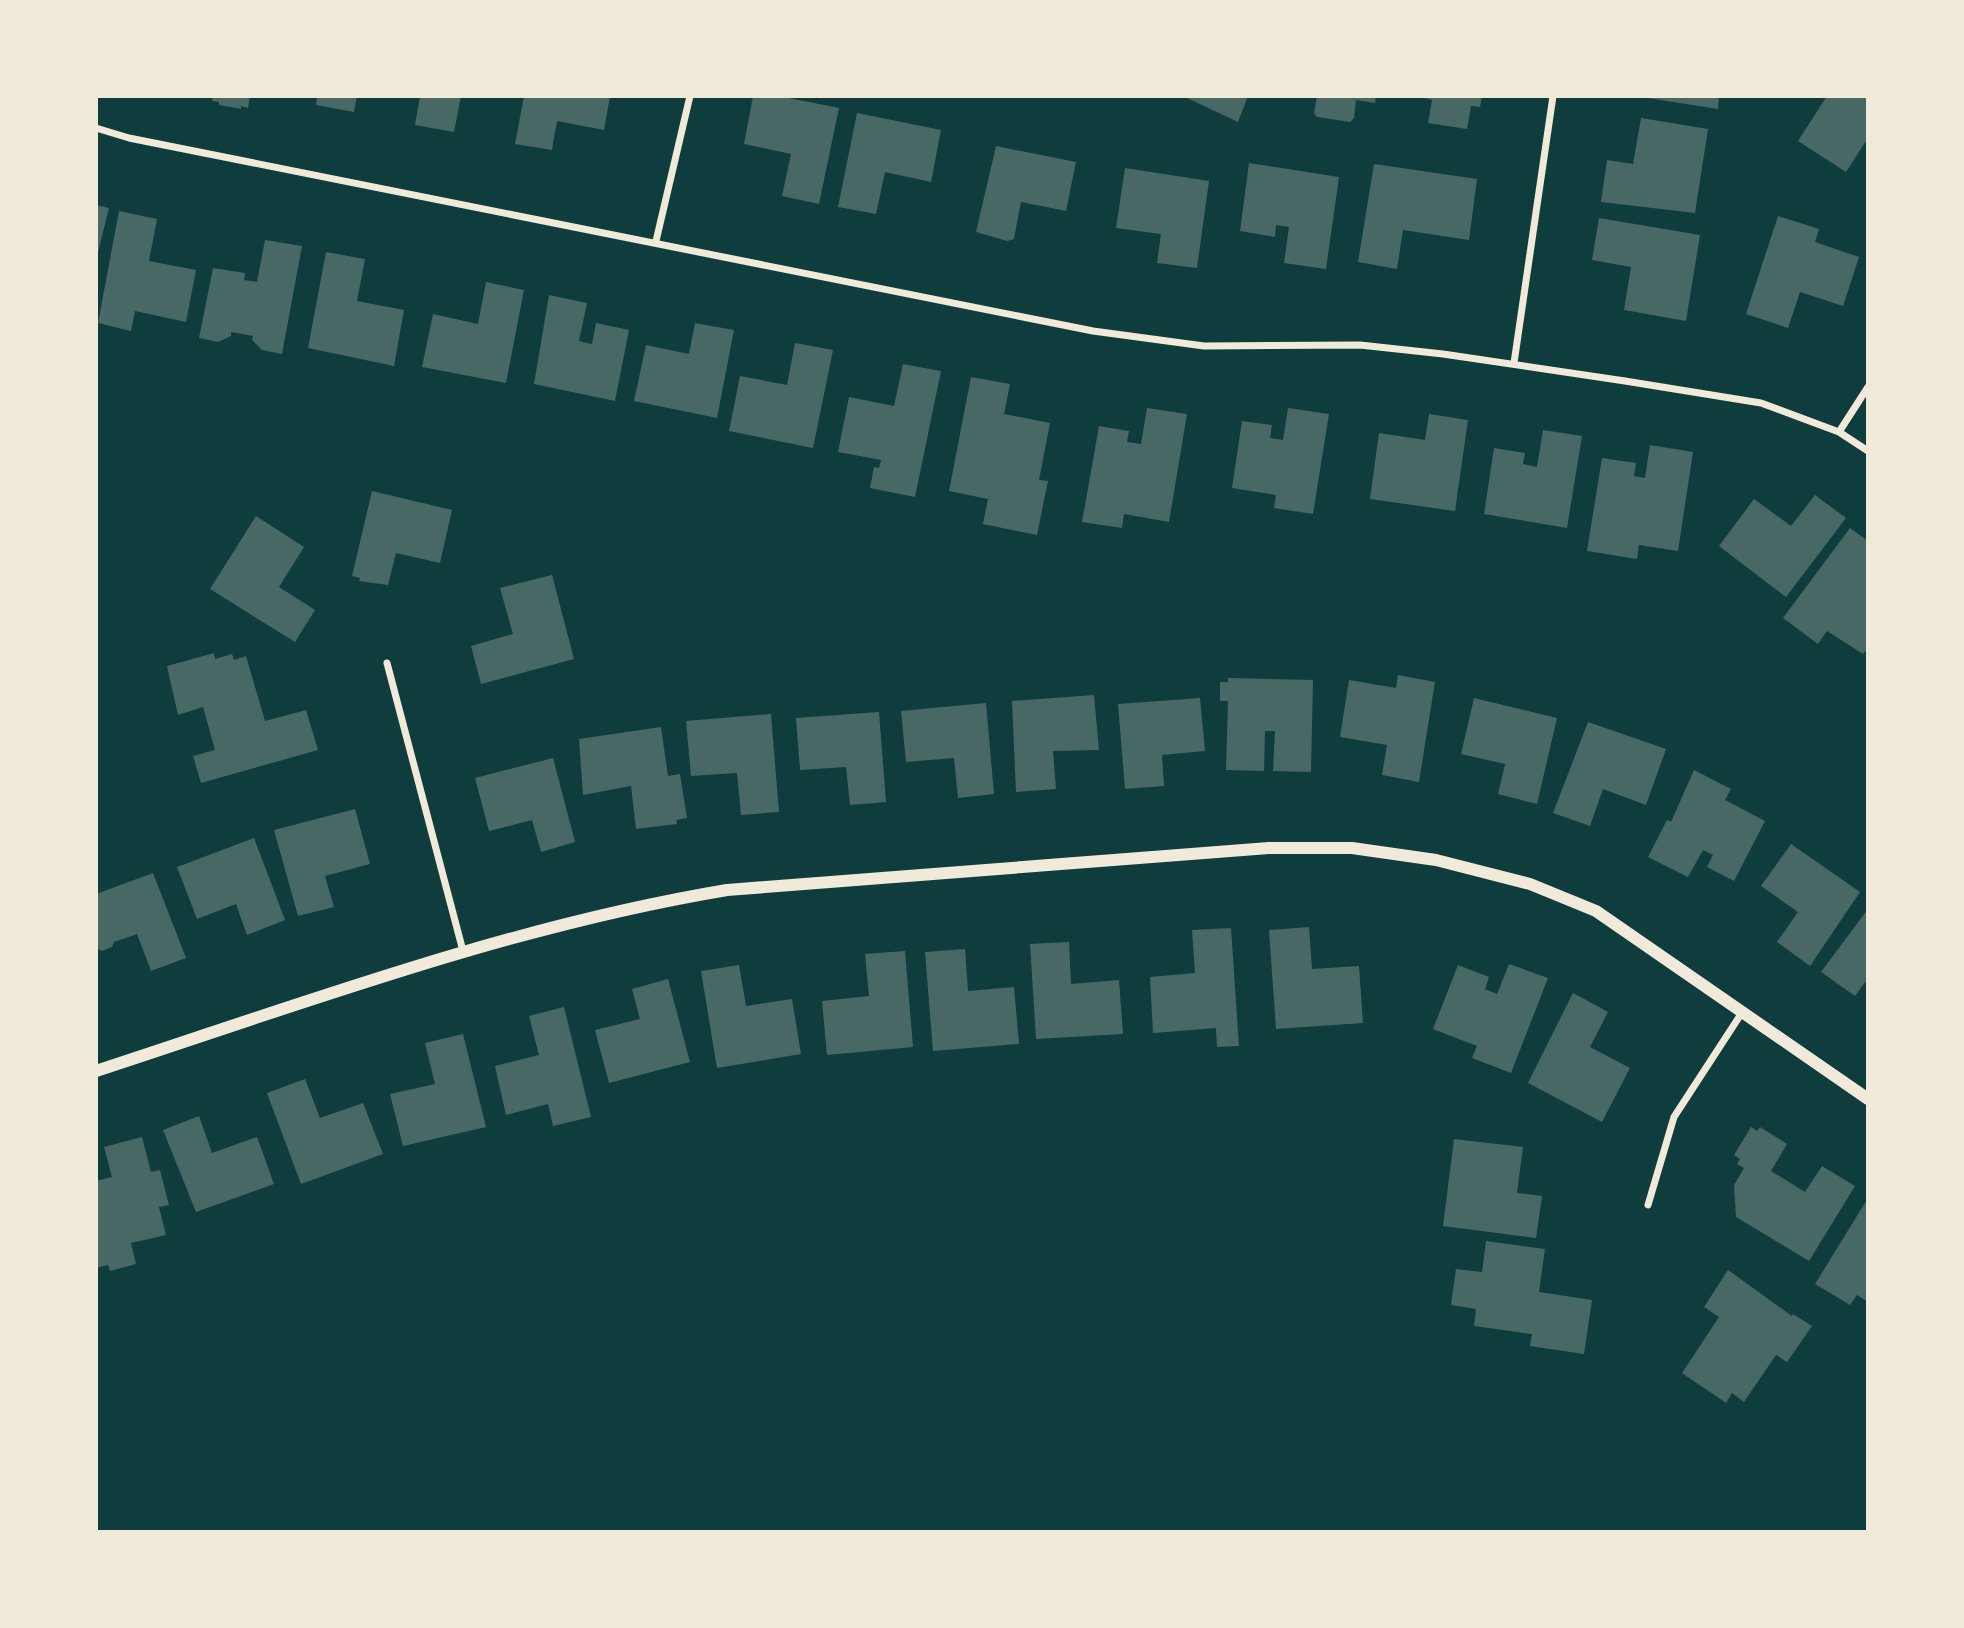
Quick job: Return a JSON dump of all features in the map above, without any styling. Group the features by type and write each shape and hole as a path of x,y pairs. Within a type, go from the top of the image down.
{"street":[{"path":"656,242 690,96"},
{"path":"1514,363 1553,96"},
{"path":"96,128 129,138 1093,331 1204,346 1360,345 1514,363 1761,403 1839,432 1868,451"},
{"path":"1839,432 1868,387"},
{"path":"387,663 463,951"},
{"path":"96,1071 463,951 643,904 727,890 1269,848 1352,848 1436,860 1530,884 1596,911 1868,1099"},
{"path":"1648,1205 1674,1117 1743,1011"}],"building":[{"path":"213,96 250,96 248,108 219,105 219,102 212,101"},
{"path":"317,96 357,96 354,112 316,105"},
{"path":"420,96 461,96 454,132 415,125"},
{"path":"524,96 610,96 604,130 557,121 552,150 515,144"},
{"path":"753,96 779,96 839,108 819,204 782,196 791,154 744,144"},
{"path":"1183,96 1248,96 1238,122"},
{"path":"1317,96 1376,96 1375,103 1356,100 1354,118 1350,122 1317,117 1314,113"},
{"path":"1415,96 1482,96 1480,107 1471,106 1467,129 1428,123 1432,100"},
{"path":"1635,96 1719,96 1718,109"},
{"path":"1827,96 1868,96 1868,138 1846,172 1798,141"},
{"path":"857,113 941,130 931,182 885,172 876,214 838,207"},
{"path":"1641,118 1708,129 1695,213 1601,202 1607,160 1633,164"},
{"path":"996,146 1076,162 1066,211 1021,202 1014,239 1007,241 976,232"},
{"path":"1249,163 1339,177 1326,269 1284,263 1289,227 1276,225 1275,237 1240,231"},
{"path":"1374,164 1477,179 1469,240 1403,230 1397,269 1358,262"},
{"path":"1125,168 1209,181 1197,268 1157,263 1161,234 1116,228"},
{"path":"96,205 109,208 97,256 96,256"},
{"path":"119,211 157,219 149,261 196,270 186,322 135,311 131,331 98,323"},
{"path":"1778,216 1819,229 1815,242 1859,257 1843,306 1800,292 1788,328 1746,314"},
{"path":"1599,218 1700,235 1686,321 1624,310 1631,267 1592,260"},
{"path":"265,240 302,246 282,354 262,350 252,340 253,336 231,332 231,336 218,342 199,338 213,268 245,273 244,280 257,282"},
{"path":"326,252 365,259 357,301 404,310 394,366 308,348"},
{"path":"486,282 524,290 506,383 422,367 433,314 478,324"},
{"path":"549,295 587,303 579,341 592,344 596,323 629,330 615,401 534,384"},
{"path":"695,323 734,330 717,418 634,401 646,345 689,354"},
{"path":"795,343 833,350 813,448 729,431 740,376 787,385"},
{"path":"903,364 941,371 915,497 870,488 874,467 879,468 881,460 838,452 849,397 894,406"},
{"path":"971,377 1010,384 1004,414 1050,423 1039,480 1048,481 1037,535 983,524 988,499 949,491"},
{"path":"1147,408 1187,414 1169,522 1124,514 1122,528 1082,522 1099,426 1129,431 1127,442 1141,444"},
{"path":"1288,408 1329,414 1313,514 1274,508 1276,495 1232,488 1242,421 1272,425 1270,438 1283,440"},
{"path":"1429,414 1468,420 1455,511 1370,499 1379,433 1425,440"},
{"path":"1543,430 1582,436 1567,528 1484,514 1494,448 1525,453 1523,464 1537,467"},
{"path":"1650,445 1693,452 1678,551 1639,545 1637,559 1587,551 1602,458 1636,463 1634,476 1645,478"},
{"path":"372,491 452,510 440,563 396,553 388,585 359,581 360,578 352,576"},
{"path":"1815,495 1846,518 1786,597 1719,546 1754,499 1791,526"},
{"path":"256,516 304,547 279,587 315,610 295,642 210,589"},
{"path":"1850,528 1868,541 1868,648 1863,654 1827,631 1818,644 1783,618"},
{"path":"552,575 574,659 481,684 471,646 513,634 500,588"},
{"path":"214,653 215,659 232,654 234,660 246,656 265,721 306,710 318,750 201,783 193,756 215,750 203,707 178,715 167,666"},
{"path":"1398,675 1435,682 1419,782 1382,775 1387,745 1340,737 1349,680 1396,688"},
{"path":"1228,678 1313,680 1311,772 1273,771 1275,731 1265,731 1264,771 1226,770 1228,701 1220,701 1220,682 1228,682"},
{"path":"1094,695 1099,750 1053,751 1056,789 1016,792 1012,701"},
{"path":"1200,698 1205,751 1162,755 1164,786 1125,789 1118,704"},
{"path":"1474,698 1557,718 1537,804 1498,794 1505,764 1461,754"},
{"path":"986,703 994,794 958,798 954,758 906,762 901,711"},
{"path":"879,712 886,802 850,805 846,767 800,770 796,718"},
{"path":"771,714 779,812 741,815 737,773 691,776 686,721"},
{"path":"1588,722 1666,749 1646,805 1603,789 1590,826 1553,813"},
{"path":"661,727 668,776 680,774 687,818 676,820 677,824 636,829 631,786 583,795 579,739"},
{"path":"553,758 575,842 541,852 532,820 489,831 475,778"},
{"path":"1694,770 1731,789 1725,800 1765,821 1734,881 1707,867 1713,855 1703,850 1688,877 1648,857 1667,820 1671,822"},
{"path":"355,809 370,864 325,876 334,907 298,916 274,830"},
{"path":"254,838 285,920 247,935 236,904 197,919 177,867"},
{"path":"1791,844 1860,892 1810,966 1777,942 1798,912 1761,886"},
{"path":"153,873 186,958 151,971 137,934 114,942 112,947 102,951 96,948 96,894"},
{"path":"1868,909 1868,978 1855,996 1821,972"},
{"path":"1309,927 1312,969 1359,966 1363,1023 1276,1029 1269,930"},
{"path":"1231,928 1239,1046 1217,1047 1216,1028 1153,1033 1150,977 1195,973 1192,930"},
{"path":"1069,942 1071,984 1119,980 1123,1034 1036,1039 1030,944"},
{"path":"965,949 968,991 1014,987 1019,1044 933,1051 925,952"},
{"path":"905,951 913,1047 827,1055 822,1001 869,996 865,954"},
{"path":"1509,964 1548,978 1511,1073 1472,1058 1477,1046 1433,1029 1458,965 1489,977 1485,989 1497,994"},
{"path":"739,965 746,1006 792,999 801,1054 717,1068 701,971"},
{"path":"668,979 690,1062 609,1083 595,1030 640,1019 632,989"},
{"path":"1573,993 1608,1012 1590,1047 1630,1068 1602,1122 1528,1083"},
{"path":"564,1007 591,1117 553,1126 548,1104 506,1115 495,1066 539,1055 529,1016"},
{"path":"463,1034 486,1127 403,1146 390,1094 435,1084 425,1043"},
{"path":"305,1079 320,1118 363,1103 383,1154 301,1184 267,1093"},
{"path":"199,1116 212,1153 257,1137 274,1184 196,1212 163,1130"},
{"path":"1751,1127 1757,1131 1760,1127 1787,1144 1771,1171 1805,1192 1822,1166 1855,1186 1809,1261 1736,1217 1734,1185 1744,1168 1737,1164 1740,1159 1734,1155"},
{"path":"142,1137 151,1172 160,1170 169,1205 159,1207 166,1235 131,1243 136,1264 110,1271 108,1265 96,1268 96,1181 112,1177 104,1147"},
{"path":"1454,1139 1523,1147 1517,1193 1542,1196 1536,1238 1443,1226"},
{"path":"1868,1198 1868,1302 1857,1295 1850,1305 1815,1284"},
{"path":"1486,1241 1545,1249 1539,1292 1592,1300 1584,1354 1530,1346 1532,1334 1474,1326 1476,1309 1451,1305 1456,1269 1482,1272"},
{"path":"1728,1270 1792,1316 1793,1314 1812,1326 1787,1362 1776,1355 1744,1402 1732,1393 1726,1403 1682,1373 1719,1317 1704,1307"}]}
